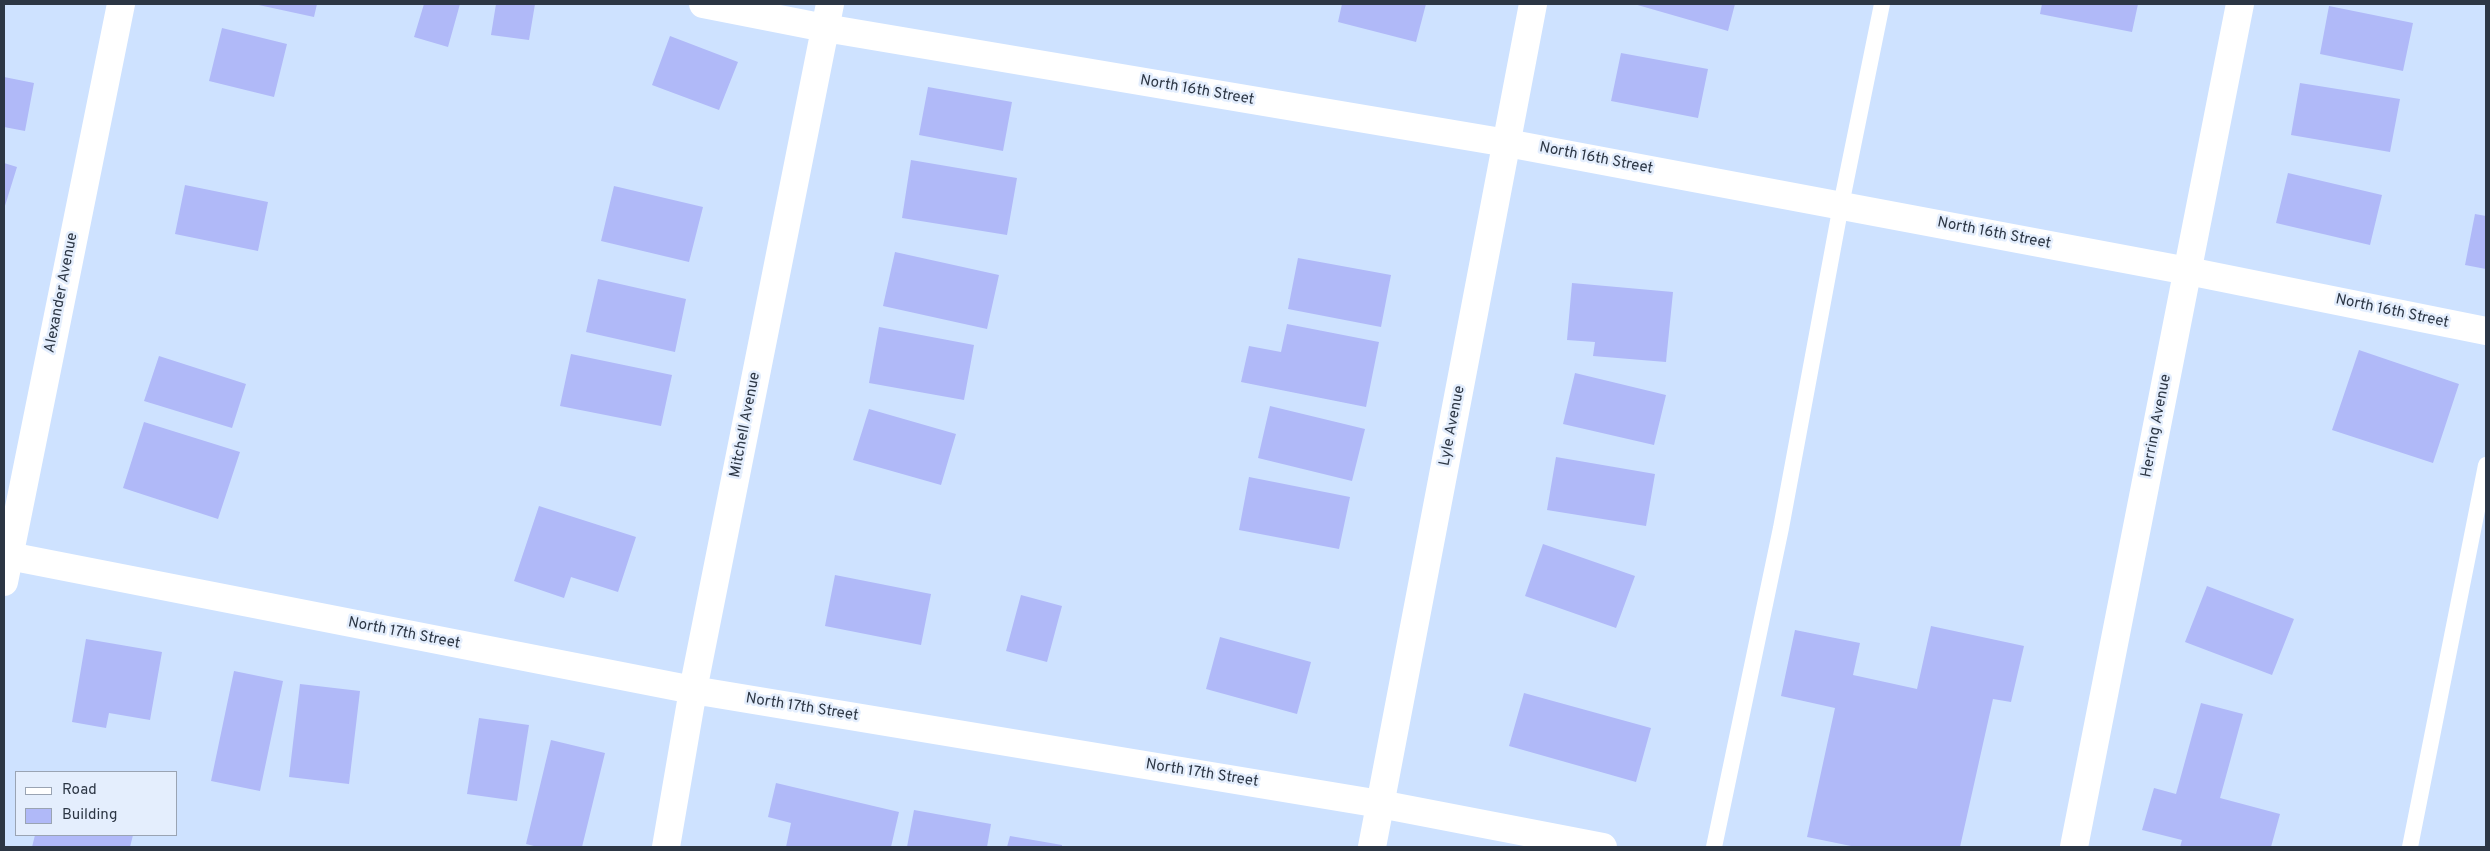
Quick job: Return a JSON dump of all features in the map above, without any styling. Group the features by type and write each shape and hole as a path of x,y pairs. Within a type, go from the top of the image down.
{"street":[{"name":"Alexander Avenue","path":"4,582 6,556 121,4"},
{"name":"North 16th Street","path":"703,4 827,16 2188,271 2486,332"},
{"name":"Lyle Avenue","path":"1372,847 1533,4"},
{"name":"Herring Avenue","path":"2074,847 2240,4"},
{"name":"Mitchell Avenue","path":"666,847 693,690 827,16"},
{"name":"North 17th Street","path":"6,556 693,690 1380,804 1603,847"}],"lane":[{"path":"1714,847 1781,528 1841,205 1882,4"},
{"path":"2410,847 2486,465"}],"building":[{"path":"254,4 317,4 314,17"},
{"path":"424,4 460,4 448,47 414,37"},
{"path":"496,4 535,4 529,40 491,35"},
{"path":"1342,4 1426,4 1416,42 1338,22"},
{"path":"1634,4 1735,4 1728,31"},
{"path":"2042,4 2138,4 2132,32 2040,14"},
{"path":"2329,6 2413,23 2403,71 2320,54"},
{"path":"222,28 287,44 274,97 209,81"},
{"path":"670,36 738,62 719,110 652,85"},
{"path":"1621,53 1708,69 1698,118 1611,101"},
{"path":"4,77 34,83 25,131 4,127"},
{"path":"2300,83 2400,99 2390,152 2291,135"},
{"path":"928,87 1012,102 1003,151 919,135"},
{"path":"911,160 1017,178 1007,235 902,218"},
{"path":"4,163 17,167 4,209"},
{"path":"2288,173 2382,195 2370,245 2276,223"},
{"path":"185,185 268,202 258,251 175,234"},
{"path":"614,186 703,207 689,262 601,241"},
{"path":"2475,214 2486,216 2486,269 2465,265"},
{"path":"895,252 999,275 987,329 883,306"},
{"path":"1298,258 1391,275 1381,327 1288,309"},
{"path":"598,279 686,299 675,352 586,332"},
{"path":"1572,283 1673,292 1666,362 1593,356 1595,342 1567,340"},
{"path":"1287,324 1379,342 1366,407 1241,382 1249,346 1281,352"},
{"path":"879,327 974,345 964,400 869,383"},
{"path":"2359,350 2459,384 2433,463 2332,430"},
{"path":"571,354 672,375 661,426 560,406"},
{"path":"159,356 246,384 232,428 144,401"},
{"path":"1575,373 1666,395 1654,445 1563,424"},
{"path":"1270,406 1365,429 1352,481 1258,458"},
{"path":"869,409 956,434 941,485 853,460"},
{"path":"144,422 240,452 218,519 123,488"},
{"path":"1556,457 1655,474 1646,526 1547,510"},
{"path":"1249,477 1350,497 1339,549 1239,530"},
{"path":"539,506 636,537 618,592 571,577 564,598 514,581"},
{"path":"1543,544 1635,576 1616,628 1525,596"},
{"path":"835,575 931,594 921,645 825,626"},
{"path":"2207,586 2294,619 2272,675 2185,642"},
{"path":"1021,595 1062,606 1047,662 1006,651"},
{"path":"1931,626 2024,646 2011,702 1993,699 1960,847 1856,847 1807,837 1835,708 1781,696 1795,630 1860,643 1853,675 1917,689"},
{"path":"1220,637 1311,662 1297,714 1206,689"},
{"path":"86,639 162,652 150,720 109,713 106,728 72,722"},
{"path":"234,671 283,681 260,791 211,781"},
{"path":"300,684 360,691 349,784 289,777"},
{"path":"1524,693 1651,728 1636,782 1509,746"},
{"path":"2201,703 2243,714 2220,798 2280,814 2271,847 2180,847 2182,840 2142,830 2154,788 2176,794"},
{"path":"479,718 529,725 517,801 467,794"},
{"path":"551,740 605,753 582,847 538,847 526,844"},
{"path":"776,783 899,812 891,847 786,847 791,823 768,817"},
{"path":"914,810 991,824 987,847 907,847"},
{"path":"35,836 133,836 130,847 32,847"},
{"path":"1010,836 1062,845 1062,847 1007,847"}]}
